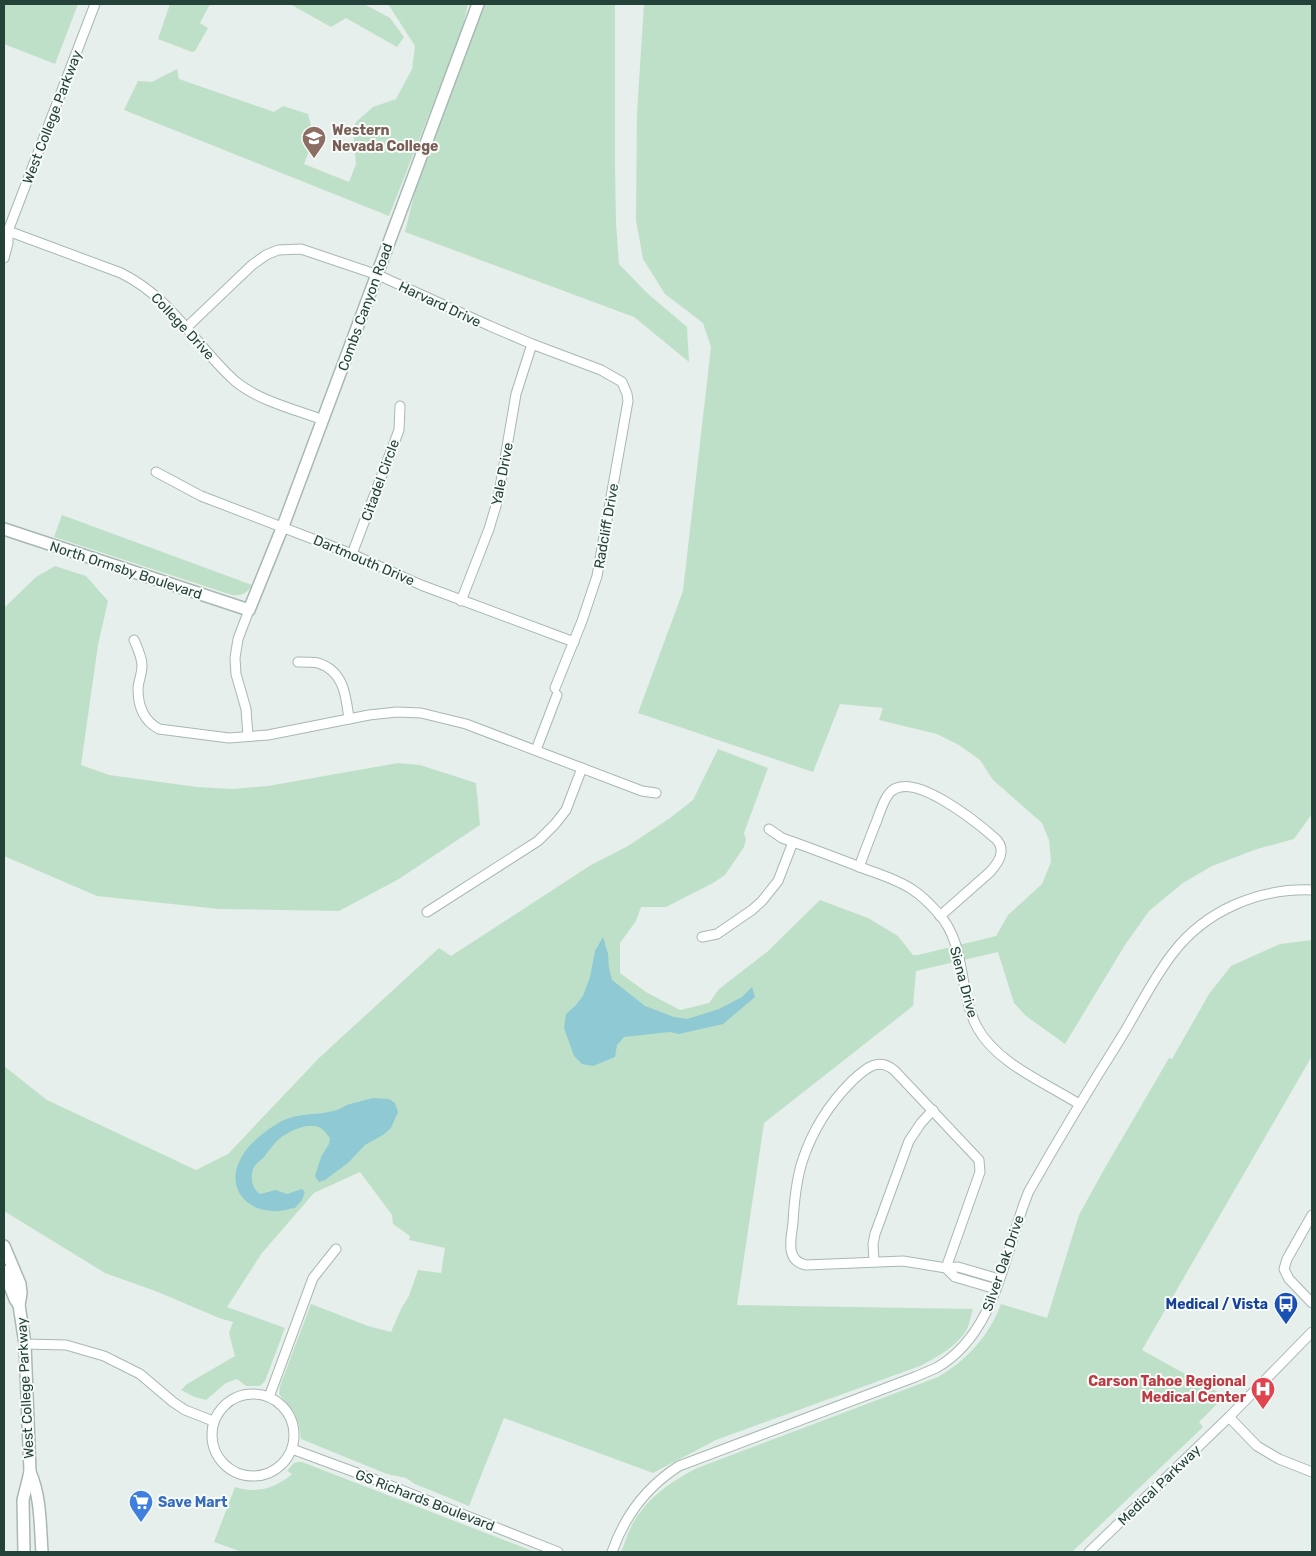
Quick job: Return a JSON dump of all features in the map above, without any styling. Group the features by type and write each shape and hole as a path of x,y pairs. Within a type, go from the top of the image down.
{"street":[{"name":"West College Parkway","path":"4,258 8,244 6,234 95,4"},
{"name":"Combs Canyon Road","path":"249,610 283,526 378,275 478,4"},
{"name":"College Drive","path":"6,234 121,273 135,280 154,293 222,367 247,390 323,420"},
{"name":"Harvard Drive","path":"186,328 252,265 266,255 278,250 300,249 378,275 532,344 601,370"},
{"name":"Yale Drive","path":"461,601 489,529 498,499 516,394 532,344"},
{"name":"Radcliff Drive","path":"536,750 597,576 628,401 622,382 601,370"},
{"name":"Citadel Circle","path":"352,554 399,430 400,406"},
{"name":"Dartmouth Drive","path":"156,472 201,496 283,526 461,601 574,642"},
{"name":"North Ormsby Boulevard","path":"4,529 249,610"},
{"path":"248,736 246,709 236,674 235,658 238,638 249,610"},
{"path":"134,640 141,657 142,668 138,689 140,704 144,717 150,724 159,728 229,738 268,735 349,719 397,712 421,714 466,724 642,791 656,793"},
{"path":"298,662 318,663 330,669 337,676 345,689 349,719"},
{"path":"427,912 538,841 566,810 582,768"},
{"path":"860,867 884,801 893,789 905,785 950,803 997,840 1002,848 996,866 940,916"},
{"name":"Siena Drive","path":"769,829 782,838 860,867 909,888 925,900 940,916 950,932 958,953 971,1012 977,1027 986,1040 1008,1062 1079,1104"},
{"path":"702,937 718,934 762,901 778,881 793,842"},
{"name":"Silver Oak Drive","path":"612,1552 625,1521 637,1503 665,1475 680,1466 915,1377 937,1367 954,1355 969,1339 988,1310 1021,1209 1029,1191 1079,1104 1173,952 1191,933 1213,916 1238,903 1257,895 1280,891 1312,890"},
{"path":"946,1268 981,1168 977,1156 891,1068 883,1064 874,1064 864,1070 832,1104 817,1126 806,1152 798,1177 794,1202 791,1249 793,1257 799,1263 806,1265 874,1261 914,1262 946,1268 958,1267 999,1279"},
{"path":"874,1261 873,1244 875,1234 909,1141 915,1130 933,1110"},
{"path":"1312,1215 1287,1259 1284,1269 1288,1278 1312,1303"},
{"name":"West College Parkway","path":"4,1246 20,1284 19,1304 25,1344 30,1472 22,1500 24,1552"},
{"path":"269,1397 313,1278 336,1249"},
{"path":"946,1268 955,1277 996,1289"},
{"name":"West College Parkway","path":"4,1271 15,1299 19,1304"},
{"name":"Medical Parkway","path":"1089,1552 1229,1417 1312,1332"},
{"path":"25,1344 66,1345 104,1356 140,1374 186,1410 213,1421"},
{"path":"252,1394 269,1397 278,1402 291,1418 294,1428 292,1449 283,1463 270,1473 249,1477 238,1475 229,1470 215,1453 211,1432 213,1421 226,1403 236,1397 252,1394"},
{"path":"1229,1417 1257,1446 1279,1459 1312,1472"},
{"name":"GS Richards Boulevard","path":"292,1449 558,1552"},
{"name":"West College Parkway","path":"30,1472 36,1484 42,1552"}],"green space":[{"path":"4,4 78,4 55,64 4,44"},
{"path":"170,4 210,4 200,23 208,28 195,51 192,52 158,39"},
{"path":"290,4 364,4 390,18 404,37 397,47 346,18 331,27"},
{"path":"388,4 468,4 462,30 389,216 124,110 138,81 152,82 177,69 179,79 274,112 283,106 308,114 314,138 304,164 349,182 356,164 353,131 356,122 373,107 396,99 412,69 415,46"},
{"path":"485,4 615,4 615,166 619,264 647,293 687,327 689,362 634,317 405,232 415,191"},
{"path":"644,4 1312,4 1312,814 1294,839 1257,849 1212,866 1183,883 1149,911 1125,945 1065,1044 1026,1016 1014,1003 998,952 916,971 913,1006 764,1123 737,1305 973,1309 967,1329 952,1346 920,1366 716,1440 653,1473 504,1418 469,1506 415,1484 406,1478 387,1474 301,1439 297,1418 279,1394 280,1386 311,1304 368,1326 391,1332 409,1296 418,1270 441,1273 445,1248 409,1240 410,1236 393,1224 392,1215 360,1172 314,1193 262,1253 227,1307 285,1328 265,1381 260,1386 246,1386 237,1379 226,1383 206,1400 195,1397 181,1390 187,1384 235,1356 229,1333 233,1322 105,1273 4,1211 4,1066 47,1100 196,1170 228,1154 319,1058 439,948 451,956 591,865 628,846 693,800 718,749 768,768 744,833 746,839 744,847 725,875 713,883 666,907 641,907 636,921 620,943 620,973 646,992 680,1010 709,1003 719,989 767,952 820,900 868,918 898,936 913,955 918,955 996,936 1008,915 1042,884 1051,862 1049,840 1042,823 993,780 980,760 959,745 937,734 879,720 883,708 840,704 813,772 638,713 683,591 711,347 703,323 665,294 643,259 636,220 637,113"},
{"path":"62,515 252,585 244,594 232,595 54,537"},
{"path":"55,566 86,576 108,601 98,645 81,765 109,775 197,787 232,789 268,786 398,763 420,765 476,783 480,825 399,879 339,911 219,909 97,896 4,856 4,608 36,577"},
{"path":"1312,940 1312,1056 1142,1350 1225,1396 1199,1422 1203,1427 1072,1552 621,1552 633,1523 646,1505 670,1484 697,1468 938,1377 968,1355 976,1346 990,1327 1001,1304 1047,1318 1079,1215 1169,1058 1172,1059 1209,994 1231,966 1280,944"},
{"path":"298,1462 535,1552 242,1552 214,1542 235,1487 258,1490 272,1486 292,1474 287,1471 294,1463"}],"water":[{"path":"603,937 612,980 645,1006 674,1017 687,1019 719,1009 742,997 752,987 755,997 723,1024 679,1034 670,1032 624,1037 617,1045 615,1057 593,1066 582,1064 574,1056 564,1028 566,1014 583,996 590,977 595,951"},
{"path":"373,1098 389,1099 395,1103 398,1112 391,1128 365,1145 348,1163 325,1180 319,1182 315,1176 330,1138 323,1130 312,1126 294,1130 283,1136 255,1166 252,1172 252,1183 260,1194 276,1190 287,1194 302,1189 305,1192 302,1200 295,1208 278,1211 262,1210 246,1201 240,1194 235,1178 241,1158 253,1143 269,1129 280,1122 300,1115 335,1110"}],"place":[{"name":"Western Nevada College","path":"314,159"},
{"name":"Medical / Vista","path":"1286,1325"},
{"name":"Carson Tahoe Regional Medical Center","path":"1263,1410"},
{"name":"Save Mart","path":"141,1523"}]}
